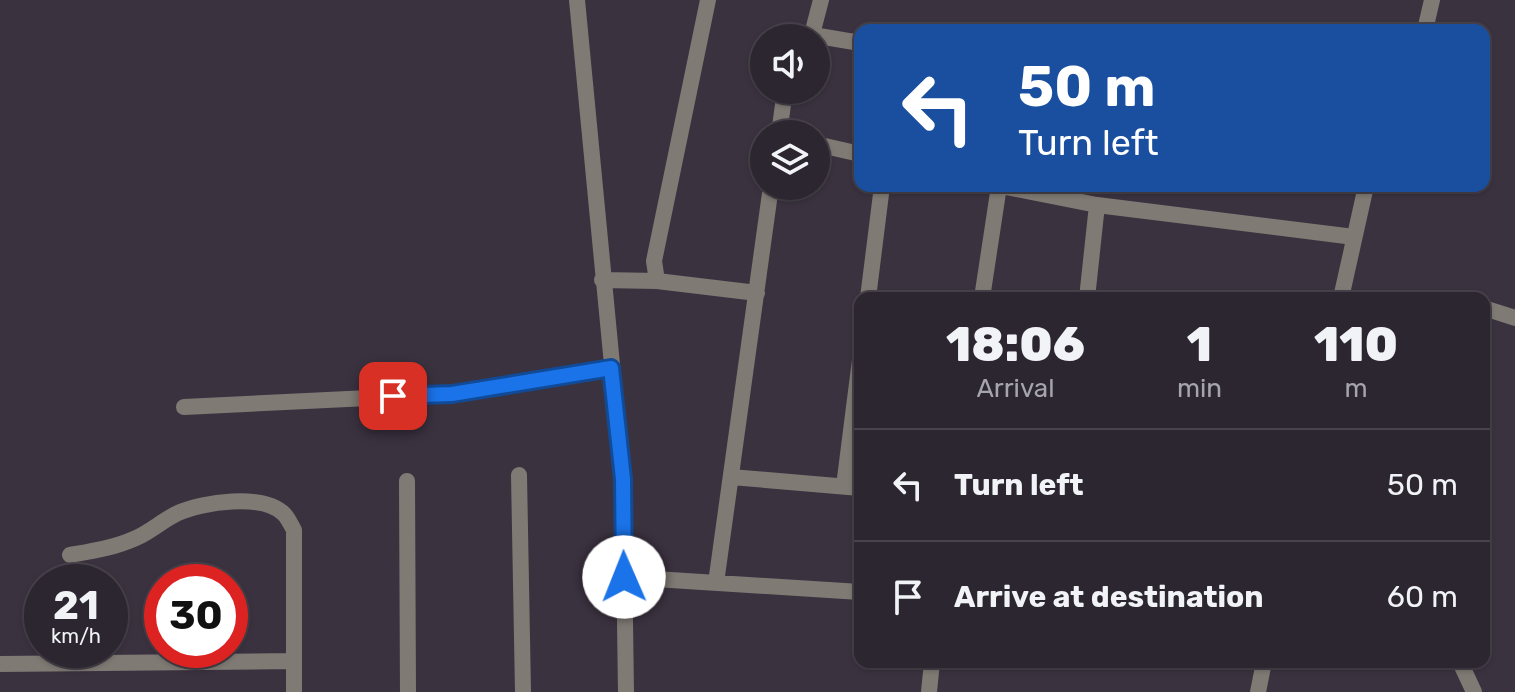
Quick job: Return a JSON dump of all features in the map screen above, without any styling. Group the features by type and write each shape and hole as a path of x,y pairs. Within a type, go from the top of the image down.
{"street":[{"path":"577,0 623,479 626,692"},
{"path":"657,281 654,261 708,0"},
{"path":"815,24 821,0"},
{"path":"1426,24 1432,0"},
{"path":"830,39 854,42"},
{"path":"830,147 854,153"},
{"path":"869,292 881,192"},
{"path":"983,292 999,192"},
{"path":"1031,192 1097,205 1354,237"},
{"path":"1342,292 1365,192"},
{"path":"716,583 769,200"},
{"path":"1088,292 1097,205"},
{"path":"602,280 657,281 757,293"},
{"path":"1490,310 1515,318"},
{"path":"184,407 452,394 611,368"},
{"path":"731,477 852,487 854,455"},
{"path":"519,475 523,692"},
{"path":"407,481 408,692"},
{"path":"70,555 109,549 138,538 177,513 207,503 264,505 284,513 294,530 294,692"},
{"path":"624,577 854,592"},
{"path":"0,664 293,661"},
{"path":"929,692 931,668"},
{"path":"1258,692 1263,668"},
{"path":"1463,668 1474,692"}],"route":[{"path":"393,396 452,394 611,368 623,479 624,577"}]}
